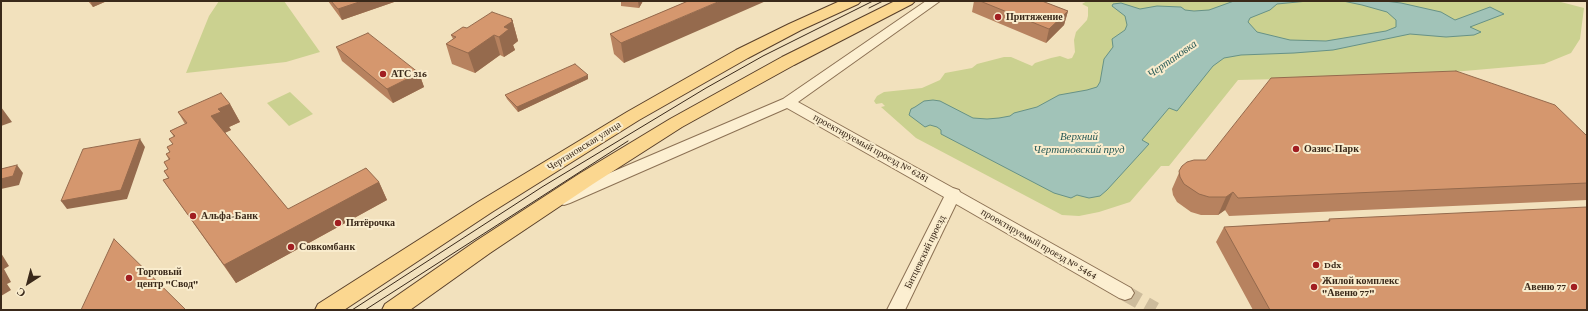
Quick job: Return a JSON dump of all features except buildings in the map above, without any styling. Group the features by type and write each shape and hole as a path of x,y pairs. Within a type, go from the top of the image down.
{"main road":[{"name":"Чертановская улица","path":"326,310 485,207 633,116 742,54 795,27 852,1"},
{"path":"394,310 483,247 663,131 720,98 907,1"}],"street":[{"path":"541,209 788,102 934,1"},
{"name":"проектируемый проезд № 6281","path":"788,102 953,194"},
{"name":"проектируемый проезд № 5464","path":"953,194 1124,293"},
{"name":"Битцевский проезд","path":"896,310 953,194"}],"green space":[{"path":"219,1 284,1 320,52 286,62 186,73 209,16"},
{"path":"1087,1 1557,1 1584,8 1580,39 1571,53 1544,64 1407,76 1238,80 1169,166 1161,166 1130,202 1099,212 1079,216 1062,215 916,138 881,107 885,106 882,103 876,104 874,101 877,96 884,92 922,88 940,80 945,73 972,68 977,64 1004,57 1011,57 1032,66 1035,63 1060,56 1068,59 1072,58 1075,52 1074,40 1076,32 1087,20 1088,7 1082,4"},
{"path":"290,92 313,114 289,126 267,103"}],"water":[{"name":"Верхний Чертановский пруд","path":"1234,1 1308,1 1277,4 1270,10 1250,18 1248,22 1257,32 1290,40 1326,41 1386,31 1396,27 1396,20 1387,12 1343,1 1385,1 1401,3 1441,12 1455,20 1490,7 1504,14 1470,27 1481,32 1474,35 1446,37 1410,34 1333,50 1241,55 1224,58 1213,66 1177,111 1169,108 1142,140 1149,144 1107,190 1100,196 1089,198 1077,195 1071,198 1054,193 941,134 941,130 937,127 930,125 925,127 909,115 911,109 924,101 933,100 940,101 973,118 999,118 1037,107 1059,95 1097,87 1100,82 1104,59 1113,47 1112,39 1125,30 1127,25 1125,16 1112,6 1113,4 1121,3 1140,9 1157,6 1181,7 1185,10 1194,11 1209,10"}],"tunnel":[{"path":"1125,293 1155,310"}],"tram line":[{"path":"352,310 542,187 706,88 763,56 873,1"},
{"path":"869,8 883,1"},
{"path":"365,310 628,141"}],"place":[{"name":"Притяжение","path":"998,17"},
{"name":"АТС 316","path":"383,74"},
{"name":"Оазис-Парк","path":"1296,149"},
{"name":"Альфа-Банк","path":"193,216"},
{"name":"Пятёрочка","path":"338,223"},
{"name":"Совкомбанк","path":"291,247"},
{"name":"Ddx","path":"1316,265"},
{"name":"Торговый центр \"Свод\"","path":"129,278"},
{"name":"Жилой комплекс \"Авеню 77\"","path":"1314,287"},
{"name":"Авеню 77","path":"1574,287"}],"water label":[{"name":"Чертановка","path":"1172,59"}]}
